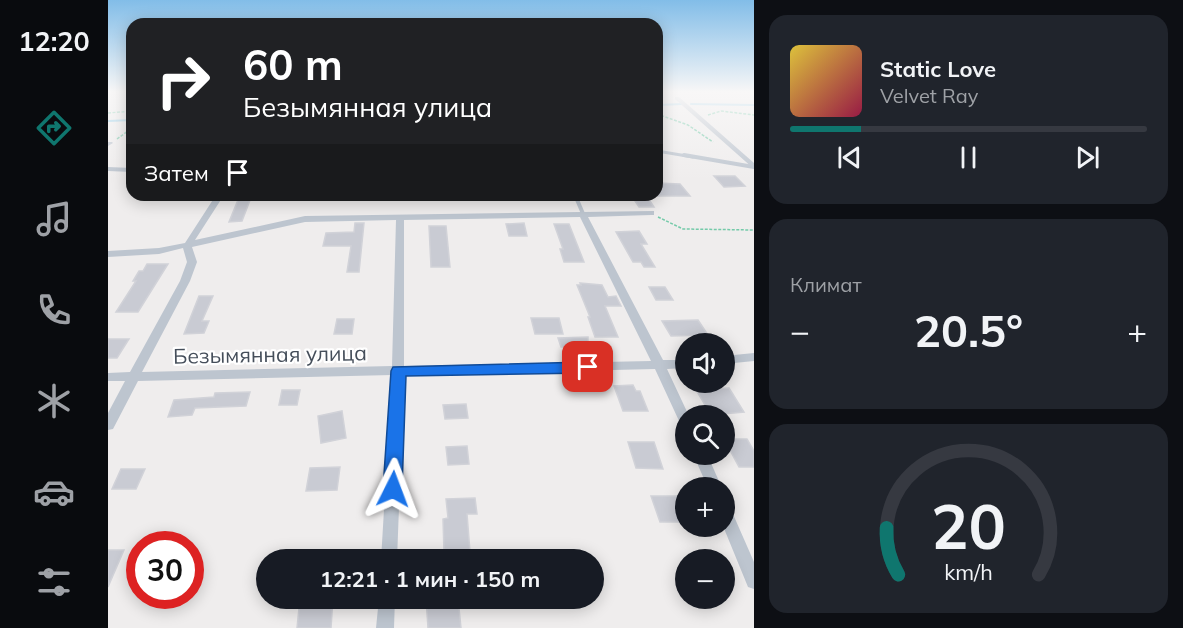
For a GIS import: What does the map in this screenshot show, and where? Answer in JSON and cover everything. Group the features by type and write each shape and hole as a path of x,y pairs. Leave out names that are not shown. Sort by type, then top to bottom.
{"street":[{"path":"705,123 754,167"},
{"path":"745,159 754,159"},
{"path":"108,169 126,170"},
{"path":"187,246 216,201"},
{"path":"108,254 159,251 306,219 584,216 651,213"},
{"path":"584,216 678,405"},
{"path":"390,549 399,371 400,218"},
{"path":"108,425 132,376 185,281 192,261 187,246"},
{"path":"735,359 754,357"},
{"name":"Безымянная улица","path":"108,377 675,365"},
{"path":"735,536 754,581"},
{"path":"385,628 386,609"}],"lane":[{"path":"663,152 754,167"},
{"path":"578,201 584,216"}],"path":[{"path":"678,121 688,125 713,142"},
{"path":"109,144 126,132"},
{"path":"651,213 683,229 754,230"}],"building":[{"path":"714,176 735,176 745,186 724,187"},
{"path":"663,183 680,184 690,196 663,196"},
{"path":"238,201 250,201 242,221 229,222"},
{"path":"635,201 650,201 654,207 639,207"},
{"path":"355,223 364,223 359,272 347,272 351,246 323,246 326,233 354,232"},
{"path":"524,223 527,236 509,236 506,224"},
{"path":"554,224 569,224 584,262 564,262 560,249 563,249"},
{"path":"429,226 446,226 450,267 431,267"},
{"path":"639,231 647,244 641,244 655,267 644,267 641,262 633,262 616,232"},
{"path":"147,264 168,264 138,312 116,312 136,281 133,281 139,271 143,271"},
{"path":"580,283 602,285 608,297 616,296 621,306 605,306 618,337 595,337 588,317 590,317 577,285 581,285"},
{"path":"649,287 665,287 673,300 656,300"},
{"path":"199,296 213,296 202,321 209,321 204,333 184,334"},
{"path":"531,318 559,318 563,334 535,334"},
{"path":"337,319 354,319 352,334 334,334"},
{"path":"698,320 707,333 675,333 675,336 671,336 662,321"},
{"path":"588,337 588,347 561,347 558,338"},
{"path":"108,339 129,339 117,358 108,358"},
{"path":"633,385 636,391 640,391 648,411 623,411 614,386"},
{"path":"282,390 300,390 297,405 279,405"},
{"path":"250,392 246,406 195,408 192,415 168,417 174,400 214,397 215,393"},
{"path":"698,393 732,393 744,412 735,413 735,405 705,405"},
{"path":"466,404 468,418 445,419 443,405"},
{"path":"342,411 346,438 321,443 318,416"},
{"path":"735,439 747,439 754,451 754,467 739,467 735,460"},
{"path":"628,442 654,442 663,469 636,468"},
{"path":"467,446 469,464 448,465 446,447"},
{"path":"340,467 337,490 306,491 310,468"},
{"path":"121,469 145,469 136,489 112,489"},
{"path":"651,496 675,496 675,522 660,522"},
{"path":"475,498 477,514 467,514 470,549 444,549 443,519 448,518 446,499"},
{"path":"108,550 124,550 108,587"},
{"path":"299,609 332,609 331,628 297,628"},
{"path":"427,609 459,609 461,628 428,628"}],"route":[{"path":"393,489 399,371 588,367"}]}
